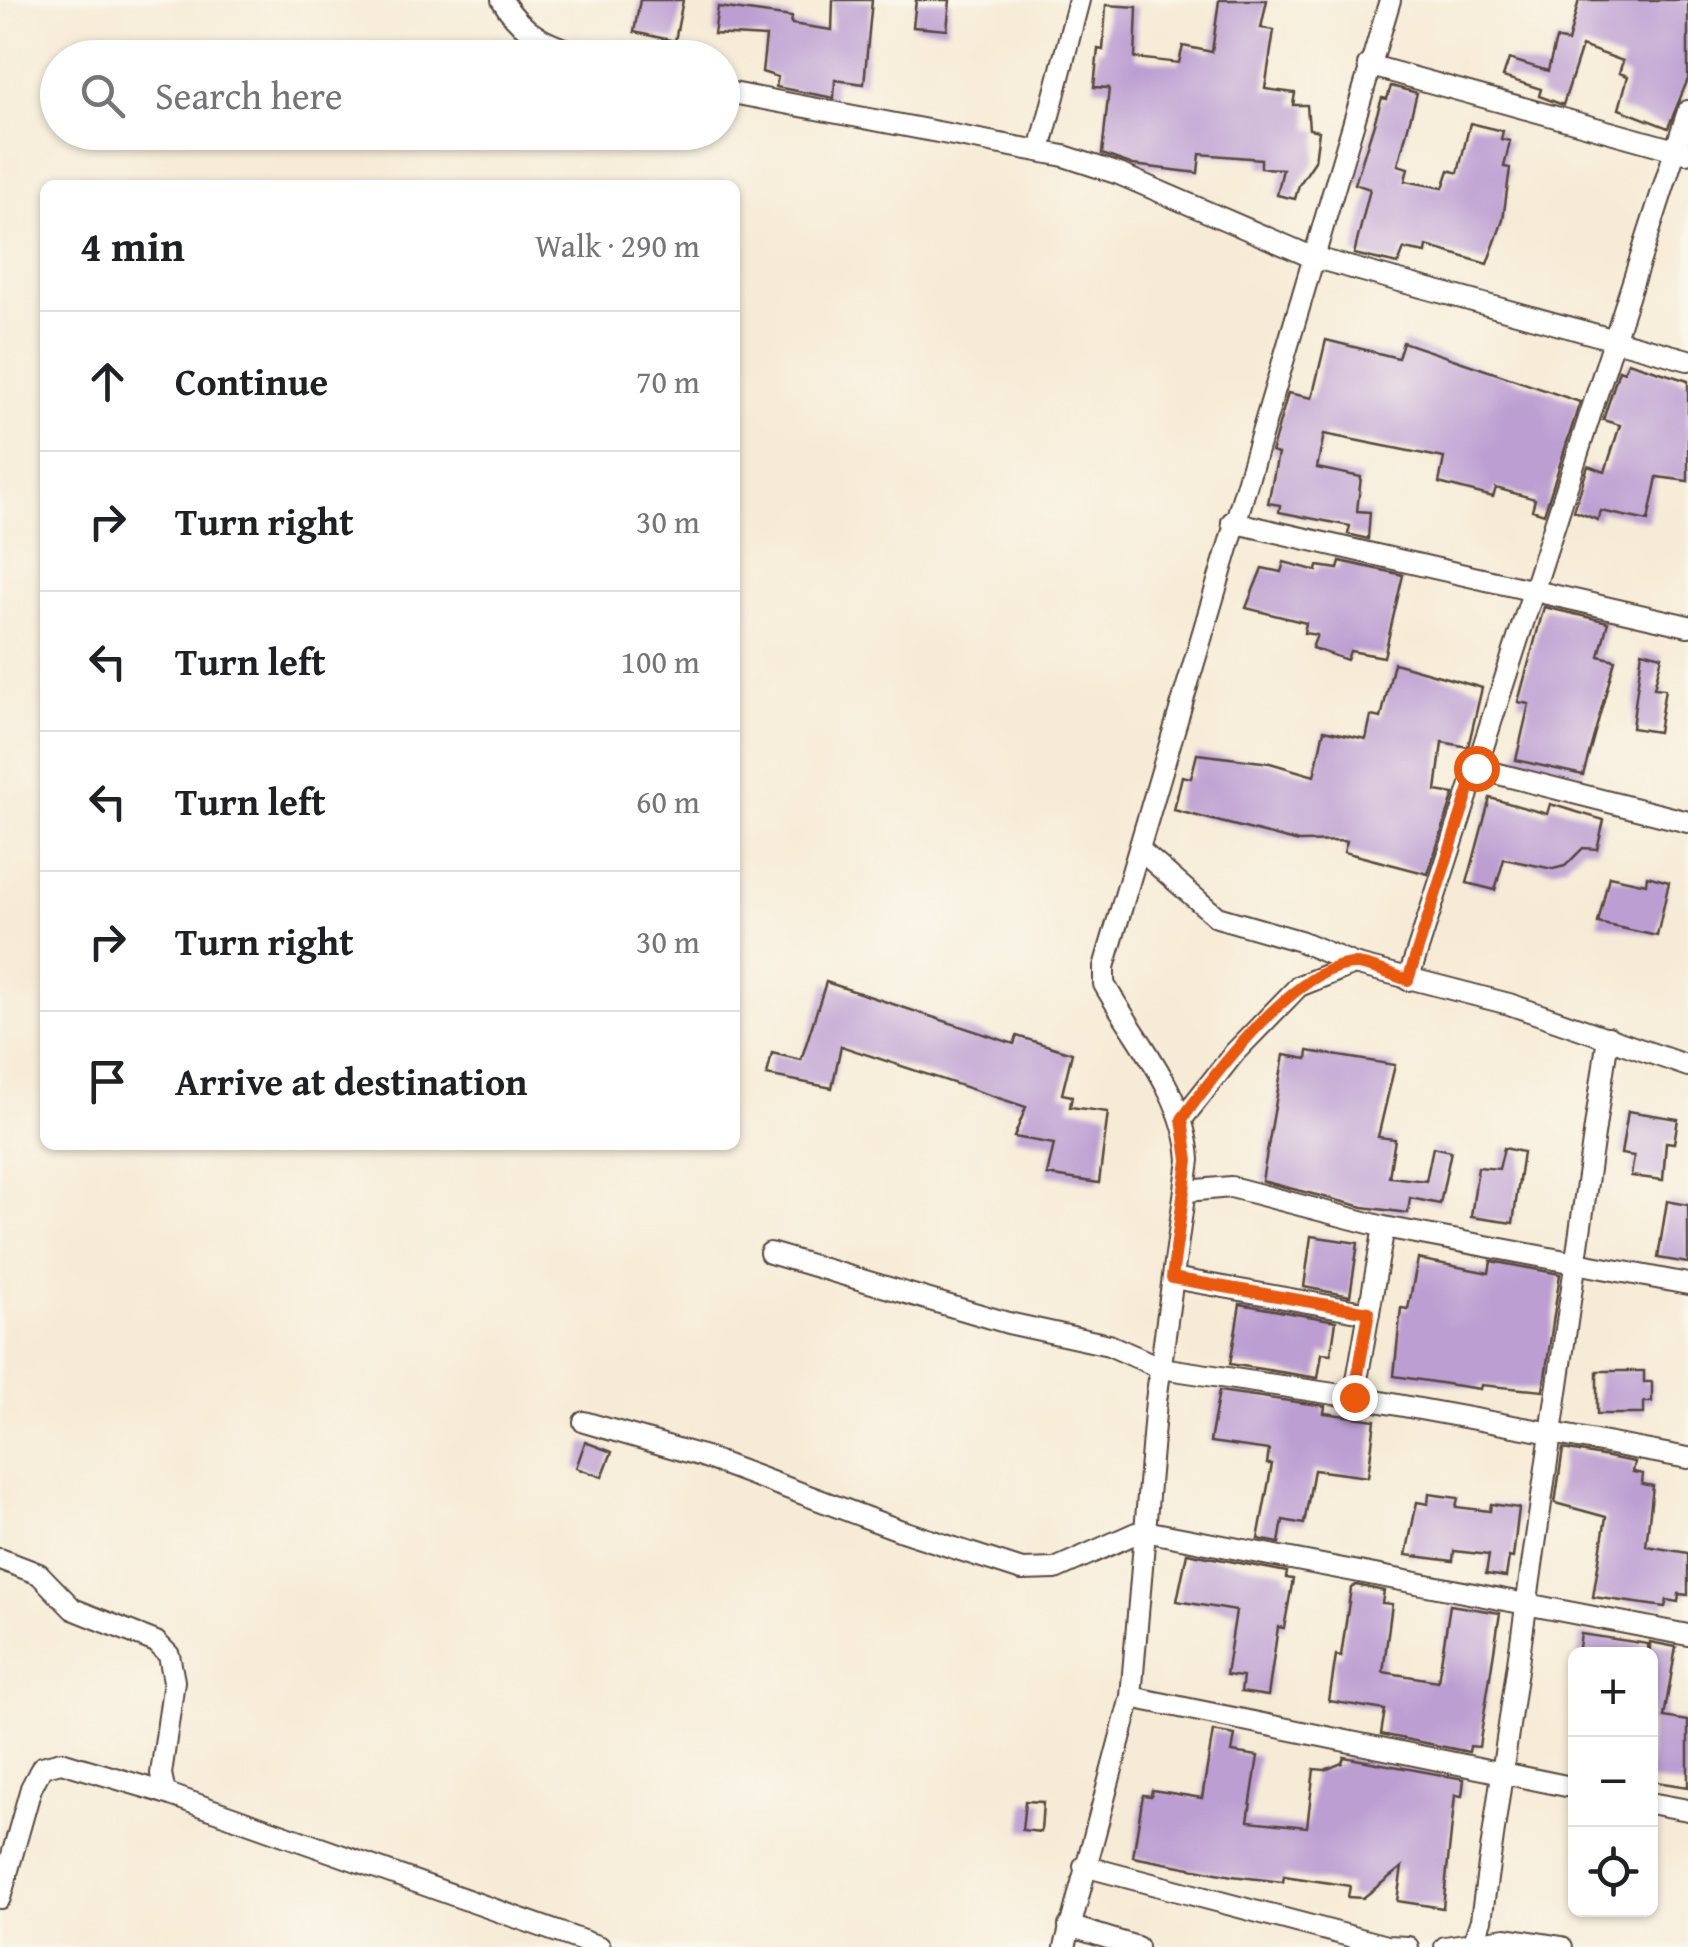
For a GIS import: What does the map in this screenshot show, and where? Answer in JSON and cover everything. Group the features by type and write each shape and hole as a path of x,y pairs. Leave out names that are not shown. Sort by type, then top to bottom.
{"street":[{"path":"502,0 524,31 540,40"},
{"path":"1040,150 1079,0"},
{"path":"1137,1947 1067,1937 1131,1697 1142,1532 1186,1191 1188,1147 1182,1119 1104,984 1110,945 1141,851 1232,522 1390,0"},
{"path":"1368,65 1682,152"},
{"path":"740,94 1040,150 1119,174 1312,257 1688,360"},
{"path":"1408,980 1616,340 1682,152 1688,111"},
{"path":"1232,522 1688,626"},
{"path":"1476,768 1688,822"},
{"path":"1141,851 1217,917 1300,941 1354,964 1509,1004 1688,1066"},
{"path":"1182,1119 1235,1052 1299,986 1354,964"},
{"path":"1473,1945 1608,1037"},
{"path":"1186,1191 1230,1186 1384,1227 1688,1284"},
{"path":"1354,1397 1384,1227"},
{"path":"770,1253 1008,1323 1109,1344 1161,1368 1549,1430 1688,1458"},
{"path":"1172,1278 1369,1312"},
{"path":"584,1422 702,1456 902,1531 1032,1572 1067,1565 1142,1532 1688,1635"},
{"path":"0,1558 39,1574 77,1612 156,1642 168,1655 174,1681 160,1774 164,1794"},
{"path":"1131,1697 1568,1786"},
{"path":"0,1898 30,1788 42,1767 61,1762 164,1794 600,1947"},
{"path":"1658,1804 1688,1810"},
{"path":"1084,1866 1387,1946 1408,1947"},
{"path":"1445,1947 1506,1938 1562,1947"}],"building":[{"path":"640,0 683,0 675,40 634,32"},
{"path":"833,0 872,0 864,84 835,80 834,98 776,87 778,77 762,72 766,37 714,34 718,7 792,17 791,24 832,30"},
{"path":"916,0 950,0 947,30 913,27"},
{"path":"1219,0 1267,0 1261,28 1274,30 1265,89 1295,93 1293,105 1307,105 1309,129 1319,131 1315,161 1295,199 1277,195 1283,169 1261,168 1261,159 1200,154 1198,173 1133,165 1102,154 1109,88 1094,87 1098,49 1103,50 1106,5 1137,7 1135,58 1179,63 1183,46 1212,52"},
{"path":"1579,0 1688,0 1688,79 1668,128 1619,109 1628,76 1619,73 1623,61 1582,46 1563,105 1539,96 1541,89 1503,77 1509,59 1548,71 1556,39 1568,42"},
{"path":"1391,86 1417,93 1398,165 1408,168 1405,181 1443,188 1449,170 1458,173 1470,123 1503,131 1501,139 1510,141 1504,167 1510,168 1503,220 1487,264 1427,246 1426,253 1404,249 1398,264 1354,254 1370,189 1355,184 1382,98 1387,99"},
{"path":"1326,340 1398,358 1403,342 1580,402 1544,514 1532,510 1535,499 1496,488 1493,497 1439,483 1444,458 1324,434 1317,468 1361,477 1357,511 1370,512 1368,539 1348,534 1350,526 1279,512 1280,505 1268,503 1278,454 1271,452 1288,393 1312,398"},
{"path":"1628,362 1688,381 1688,481 1657,477 1648,521 1601,511 1598,520 1574,511 1588,466 1605,472 1620,425 1603,420 1619,370 1624,372"},
{"path":"1340,561 1403,575 1384,657 1350,651 1347,660 1312,648 1317,635 1304,633 1306,623 1246,608 1262,568 1281,572 1284,562 1317,571 1318,566 1338,569"},
{"path":"1544,607 1608,622 1599,656 1615,660 1583,775 1516,760 1529,704 1518,702"},
{"path":"1642,651 1662,656 1654,688 1665,689 1658,732 1632,728"},
{"path":"1394,663 1482,688 1468,747 1442,742 1436,791 1454,794 1428,874 1344,852 1347,841 1299,842 1174,810 1182,776 1191,778 1197,754 1270,763 1314,776 1324,730 1366,739 1371,716 1381,718"},
{"path":"1490,798 1547,814 1550,804 1604,820 1597,849 1583,848 1565,866 1553,869 1504,859 1495,890 1467,883"},
{"path":"1609,876 1646,884 1647,876 1669,882 1657,936 1598,923"},
{"path":"826,982 1014,1044 1017,1036 1072,1053 1062,1094 1072,1096 1070,1107 1108,1112 1099,1183 1047,1175 1054,1144 1014,1137 1026,1107 841,1046 832,1088 767,1075 772,1053 801,1060"},
{"path":"1308,1051 1395,1065 1378,1137 1395,1139 1389,1177 1426,1181 1433,1147 1451,1151 1440,1204 1410,1198 1408,1213 1363,1207 1262,1181 1284,1055 1307,1059"},
{"path":"1628,1111 1678,1119 1674,1143 1666,1142 1663,1180 1631,1176 1634,1156 1621,1154"},
{"path":"1504,1148 1523,1152 1513,1223 1471,1217 1478,1167 1499,1169"},
{"path":"1667,1201 1688,1205 1688,1263 1658,1258"},
{"path":"1311,1236 1358,1243 1350,1296 1304,1287"},
{"path":"1418,1259 1489,1273 1491,1261 1560,1274 1543,1391 1481,1385 1480,1389 1394,1376 1401,1308 1408,1309"},
{"path":"1240,1304 1336,1321 1331,1354 1322,1353 1318,1378 1230,1364"},
{"path":"1597,1371 1644,1371 1644,1382 1652,1382 1652,1402 1644,1402 1644,1414 1597,1414"},
{"path":"1219,1391 1325,1406 1324,1413 1375,1420 1368,1477 1314,1470 1304,1524 1283,1520 1279,1543 1258,1539 1272,1464 1267,1464 1269,1450 1210,1442"},
{"path":"585,1442 612,1452 602,1477 576,1468"},
{"path":"1563,1449 1635,1462 1633,1472 1643,1474 1642,1484 1653,1486 1646,1546 1688,1553 1688,1595 1679,1594 1678,1602 1667,1600 1665,1607 1593,1597 1606,1517 1555,1503"},
{"path":"1429,1494 1458,1498 1456,1507 1490,1511 1491,1504 1519,1508 1513,1558 1509,1557 1506,1577 1486,1574 1489,1555 1454,1551 1453,1561 1406,1555 1417,1502 1428,1504"},
{"path":"1187,1553 1287,1572 1286,1578 1293,1579 1284,1628 1278,1627 1268,1696 1241,1692 1243,1677 1226,1675 1236,1611 1177,1601"},
{"path":"1356,1585 1384,1591 1382,1603 1392,1604 1383,1672 1438,1681 1450,1605 1500,1613 1479,1747 1470,1746 1469,1752 1381,1734 1385,1710 1329,1701 1336,1655 1341,1656 1351,1588"},
{"path":"1581,1634 1648,1644 1648,1647 1579,1647"},
{"path":"1650,1642 1676,1647 1664,1717 1688,1721 1688,1787 1658,1782 1658,1647 1650,1647"},
{"path":"1213,1731 1235,1735 1232,1752 1258,1756 1248,1821 1307,1827 1314,1769 1325,1770 1342,1763 1344,1757 1464,1779 1462,1796 1455,1795 1443,1908 1397,1901 1402,1867 1363,1898 1348,1897 1350,1886 1284,1876 1283,1882 1232,1876 1133,1857 1143,1795 1151,1796 1152,1790 1202,1798"},
{"path":"1025,1801 1043,1802 1041,1832 1022,1830"}],"route":[{"path":"1354,1397 1369,1312 1172,1278 1188,1160 1182,1119 1235,1052 1299,986 1354,964 1408,980 1476,768"}]}
